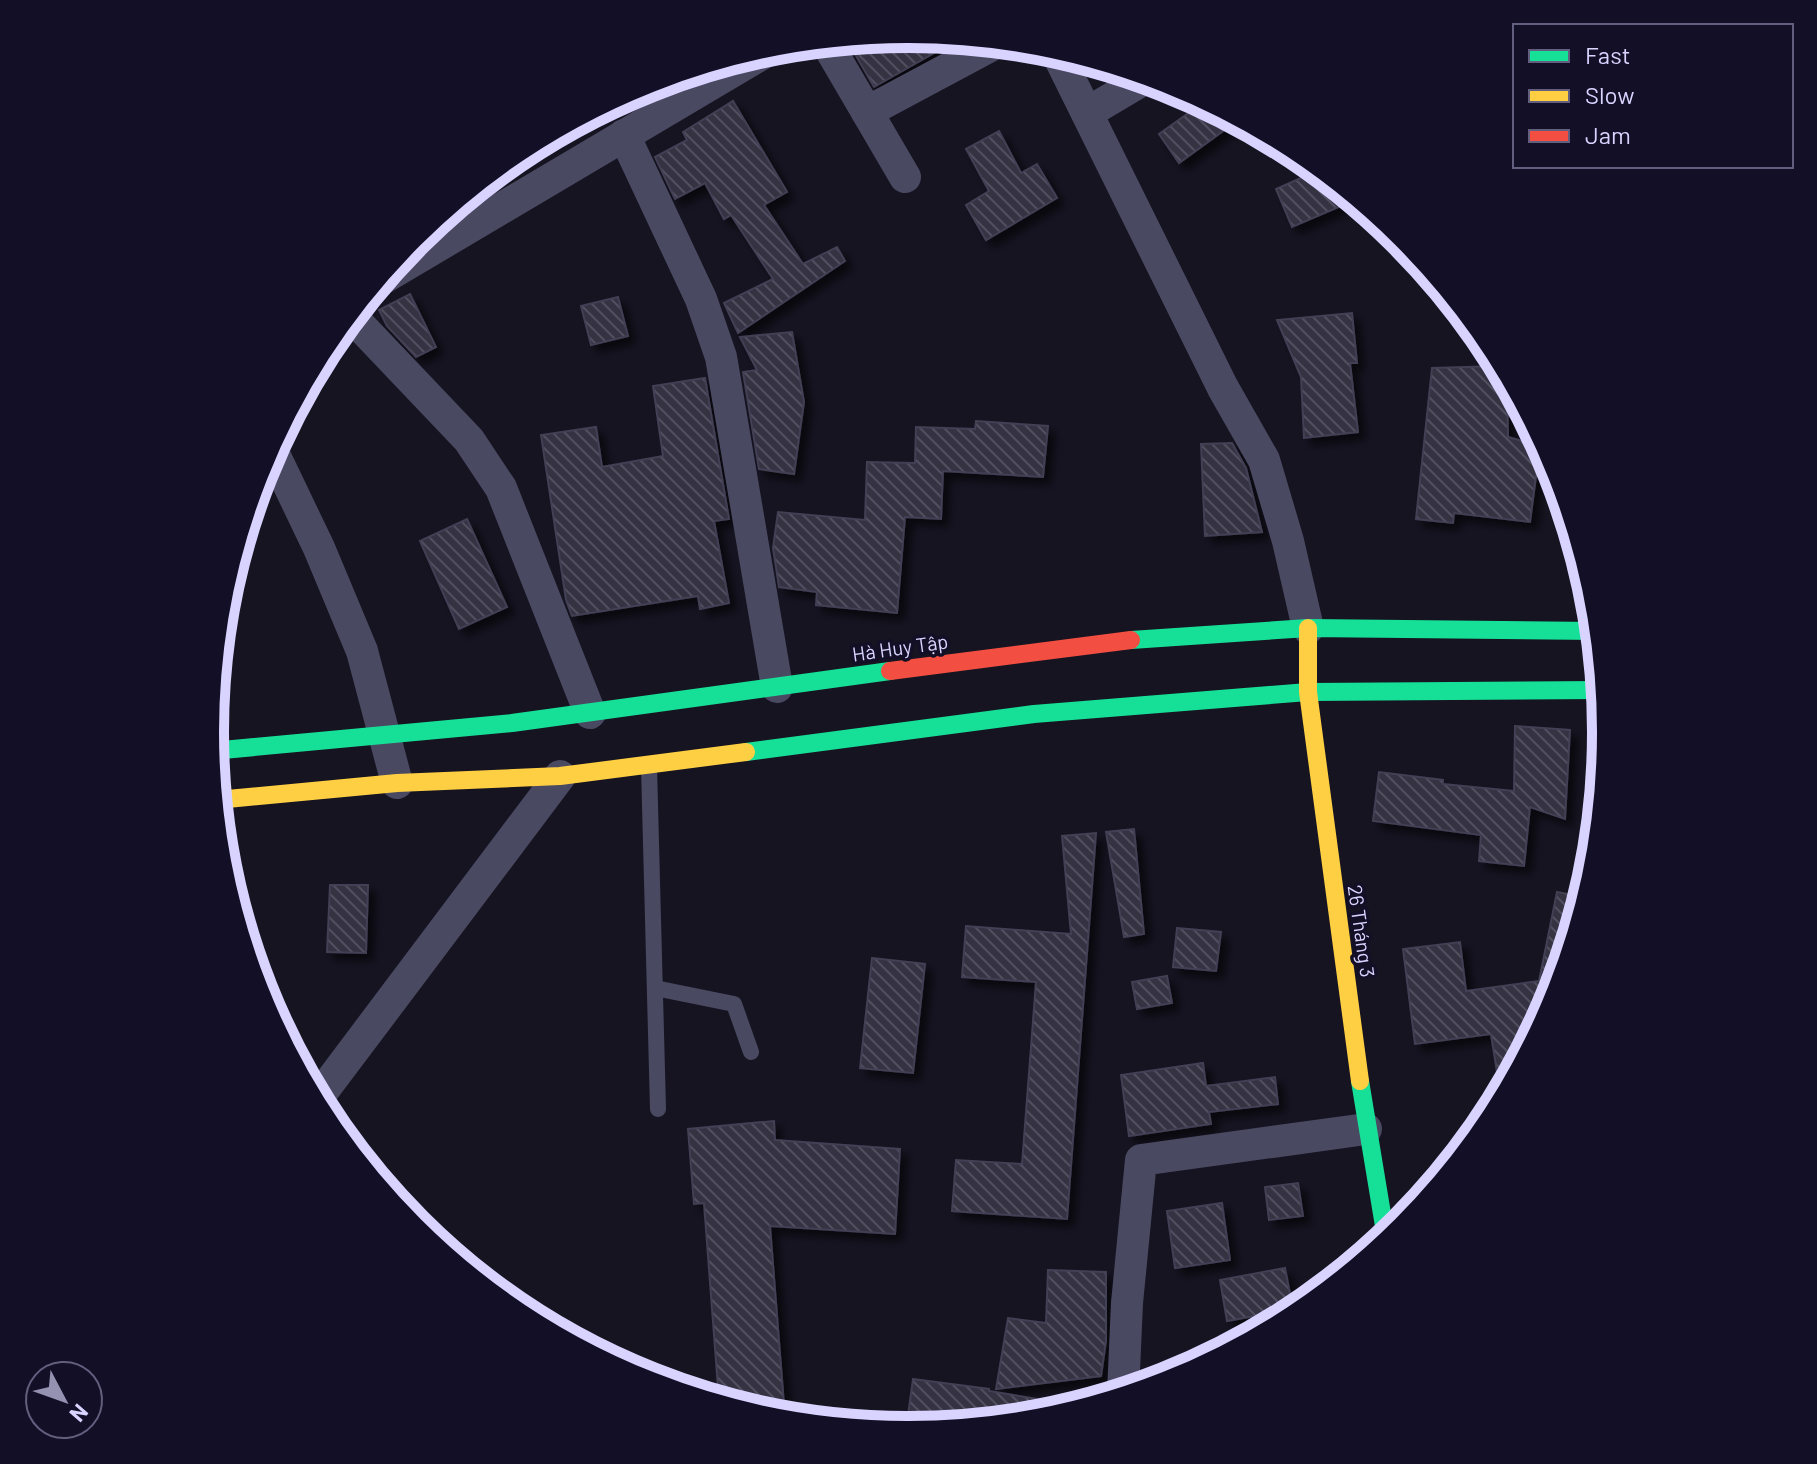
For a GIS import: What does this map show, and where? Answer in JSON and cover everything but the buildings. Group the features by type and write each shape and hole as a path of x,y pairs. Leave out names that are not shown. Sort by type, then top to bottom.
{"main road":[{"name":"Hà Huy Tập","path":"225,750 512,723 1155,637 1308,628 1585,631"},
{"name":"26 Tháng 3","path":"1308,628 1308,692 1366,1129 1383,1224"},
{"path":"228,799 397,783 560,776 1034,714 1308,692 1591,690"}],"street":[{"path":"867,112 979,52"},
{"path":"832,53 905,177"},
{"path":"1063,66 1223,388 1264,460 1288,541 1308,628"},
{"path":"413,260 734,70"},
{"path":"1087,113 1133,86"},
{"path":"624,135 701,299 721,357 777,687"},
{"path":"360,325 469,440 501,488 590,713"},
{"path":"279,465 319,548 362,651 397,783"},
{"path":"325,1088 560,776"},
{"path":"1124,1381 1127,1303 1141,1160 1366,1129"}],"lane":[{"path":"649,766 658,1109"},
{"path":"655,988 734,1004 751,1052"}],"water":[{"path":"228,670 226,779 224,732"}],"traffic: fast":[{"path":"1131,640 1308,628 1585,631"},
{"path":"225,750 512,723 890,671"},
{"path":"746,752 1034,714 1308,692 1591,690"},
{"path":"1360,1081 1384,1224"}],"traffic: slow":[{"path":"1308,628 1308,692 1360,1081"},
{"path":"228,799 397,783 560,776 746,752"}],"traffic: jam":[{"path":"890,671 1131,640"}]}
